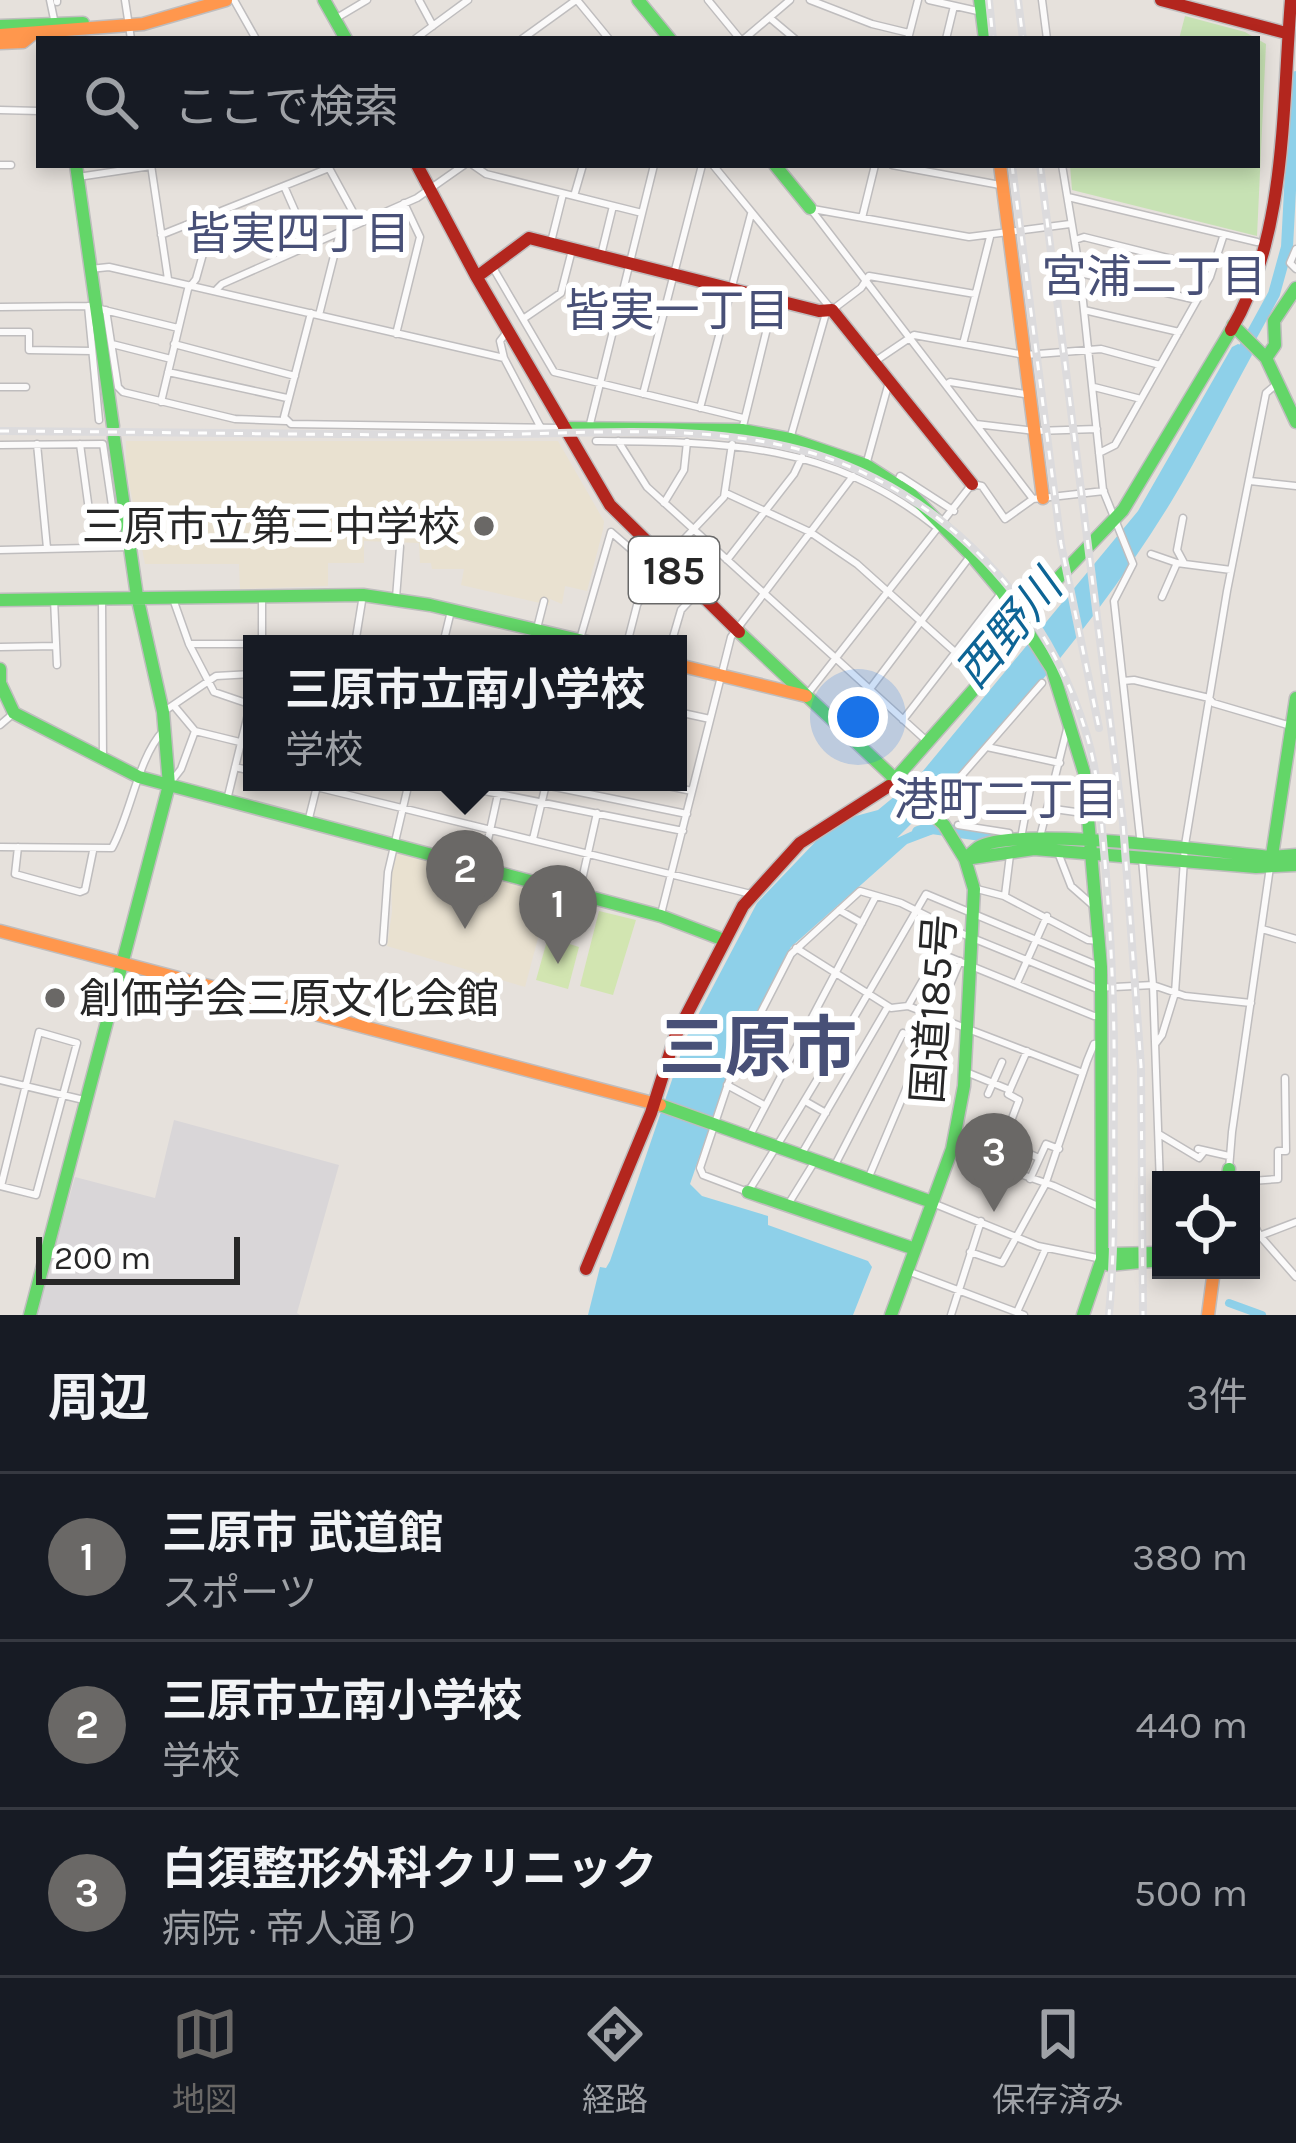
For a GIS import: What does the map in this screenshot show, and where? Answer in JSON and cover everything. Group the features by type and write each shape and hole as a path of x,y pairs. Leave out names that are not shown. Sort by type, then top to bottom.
{"main road":[{"path":"130,29 206,0"},
{"path":"0,30 130,29 230,0"},
{"path":"324,0 344,36"},
{"path":"638,0 668,36"},
{"path":"1161,0 1286,33"},
{"path":"586,1268 657,1104 675,1037 751,894 800,843 900,784 1027,629 1045,592 1117,524 1238,328 1261,268 1272,218 1291,0"},
{"path":"981,6 985,36"},
{"name":"国道185号","path":"419,168 610,505 660,566 698,592 951,828 965,859 975,915 966,963 966,1072 952,1150 891,1315"},
{"path":"777,168 810,208"},
{"path":"1000,168 1031,395 1038,499"},
{"path":"30,1315 169,785 169,709 124,547 77,171"},
{"name":"国道185号","path":"430,189 487,269 563,428"},
{"path":"487,269 529,238 829,311 972,484"},
{"path":"1262,353 1275,345 1274,321 1296,288"},
{"path":"1238,328 1262,353 1296,422"},
{"path":"563,428 743,424 866,465 897,484 971,555 1002,592 1052,669 1072,723 1090,814 1101,967 1102,1259 1083,1315"},
{"path":"0,600 362,595 451,610 526,635"},
{"path":"687,667 806,696"},
{"path":"0,669 0,683 14,713 139,777 579,893 724,940"},
{"path":"1270,862 1292,757 1296,698"},
{"path":"965,859 978,847 1040,837 1090,848"},
{"path":"1013,843 1296,865"},
{"path":"1270,862 1296,855"},
{"path":"0,931 657,1104 932,1202"},
{"path":"748,1192 915,1249"},
{"path":"1102,1259 1109,1265 1152,1263"},
{"path":"1208,1315 1213,1279"}],"street":[{"path":"125,0 130,29"},
{"path":"230,0 254,36"},
{"path":"335,20 367,0"},
{"path":"418,0 433,26"},
{"path":"419,36 468,0"},
{"path":"528,36 577,0 607,36"},
{"path":"708,0 739,36"},
{"path":"746,36 790,0"},
{"path":"811,0 908,36 918,0"},
{"path":"929,0 981,6"},
{"path":"1042,0 1047,36"},
{"path":"55,1 57,32"},
{"path":"947,36 954,6"},
{"path":"770,18 791,36"},
{"path":"0,110 36,111"},
{"path":"0,165 10,165"},
{"path":"77,171 114,168"},
{"path":"152,168 168,279"},
{"path":"161,235 324,168"},
{"path":"329,168 359,223"},
{"path":"218,289 404,203 460,168"},
{"path":"477,168 642,213"},
{"path":"574,196 582,168"},
{"path":"589,428 653,168"},
{"path":"643,394 701,168"},
{"path":"715,168 829,311"},
{"path":"862,218 874,168"},
{"path":"909,168 1003,185"},
{"path":"1062,168 1090,349 1104,491 1133,564 1114,597 1153,985 1160,1171"},
{"path":"284,186 309,245"},
{"path":"550,244 563,194"},
{"path":"1066,197 1257,242"},
{"path":"396,334 420,237 404,203"},
{"path":"600,257 614,206"},
{"path":"810,208 959,237 1070,224"},
{"path":"810,208 1038,499"},
{"path":"700,408 752,212"},
{"path":"286,421 295,376 340,231"},
{"path":"1099,453 1115,445 1197,300 1224,234"},
{"path":"963,344 990,235"},
{"path":"1075,240 1084,237 1212,269"},
{"path":"1296,249 1290,263 1296,269"},
{"path":"523,319 561,293 572,250"},
{"path":"161,402 202,254"},
{"path":"90,269 109,267 218,289 504,358"},
{"path":"487,269 554,372 700,408 743,424 773,300"},
{"path":"1080,273 1197,300"},
{"path":"790,439 829,311 869,276 975,294"},
{"path":"0,307 96,308 178,328"},
{"path":"96,308 112,344 118,387 161,402 235,419 563,428"},
{"path":"96,308 92,351 109,428"},
{"path":"1084,310 1179,332"},
{"path":"0,332 28,332 29,350 92,351"},
{"path":"508,332 500,341 504,358 541,428"},
{"path":"874,362 909,337 1025,355 1090,349 1160,365"},
{"path":"112,344 171,358"},
{"path":"174,344 295,376"},
{"path":"168,372 289,398"},
{"path":"866,465 890,382"},
{"path":"1156,1043 1175,993 1185,855 1231,570 1266,394 1279,382"},
{"path":"946,385 1031,395"},
{"path":"0,387 26,387"},
{"path":"1094,387 1141,399"},
{"path":"975,424 1035,431 1097,428"},
{"path":"596,441 732,444 802,457 853,476 939,525"},
{"path":"618,441 647,487 929,743"},
{"path":"664,503 684,470 688,442"},
{"path":"37,444 46,549"},
{"path":"80,444 94,548"},
{"path":"0,445 103,444 124,547 0,550"},
{"path":"629,635 637,604 660,566 726,494 732,444"},
{"path":"728,560 802,457"},
{"path":"661,916 736,628 853,476"},
{"path":"897,484 900,476 954,511"},
{"path":"1250,481 1296,485"},
{"path":"806,696 972,484 982,486 1005,519 1038,499 1104,491"},
{"path":"726,494 810,532 889,590 984,678"},
{"path":"1162,597 1180,563 1177,550 1183,518"},
{"path":"581,635 611,532 660,566"},
{"path":"396,598 400,548"},
{"path":"1151,554 1231,570"},
{"path":"870,689 971,555"},
{"path":"673,635 681,610 698,592"},
{"path":"904,720 1002,592"},
{"path":"262,594 262,635"},
{"path":"356,635 362,595"},
{"path":"172,596 207,681 221,697 243,701"},
{"path":"102,597 104,760"},
{"path":"55,598 57,665"},
{"path":"536,635 544,601"},
{"path":"444,635 451,610"},
{"path":"189,644 243,643"},
{"path":"0,647 56,646"},
{"path":"241,742 195,731 169,709 207,681 229,672 243,673"},
{"path":"1123,681 1209,698 1291,725"},
{"path":"955,783 1042,683"},
{"path":"0,725 14,713"},
{"path":"687,714 710,719"},
{"path":"1040,837 1066,728 1072,723"},
{"path":"0,847 107,850 114,845 153,742 166,729"},
{"path":"169,785 181,770 195,731"},
{"path":"227,800 243,735"},
{"path":"986,747 1060,763"},
{"path":"236,767 243,769"},
{"path":"1004,896 1013,843 1031,784"},
{"path":"687,789 692,790"},
{"path":"308,822 316,791"},
{"path":"340,791 751,894"},
{"path":"383,943 388,872 408,791"},
{"path":"484,791 682,831"},
{"path":"533,839 544,791"},
{"path":"579,791 687,814"},
{"path":"481,868 498,794"},
{"path":"1047,808 1090,814"},
{"path":"579,893 597,813"},
{"path":"951,828 1009,833 1013,843"},
{"path":"18,847 15,874 80,892 85,890 93,850"},
{"path":"1057,850 1071,886 1096,908"},
{"path":"1159,1134 1198,1158 1201,1151 1230,1171 1270,862"},
{"path":"974,889 1004,896 1088,940 1099,941"},
{"path":"1101,967 926,894 915,913 866,994 805,1101 748,1192 703,1175 700,1168 712,1125 735,1063 796,948 860,892 876,896 915,913 974,938 1101,988 1153,985 1175,993 1251,1003"},
{"path":"749,1138 876,896"},
{"path":"839,910 862,923"},
{"path":"1017,983 1047,916"},
{"path":"1262,929 1296,939"},
{"path":"796,948 887,1006 908,1006 1083,1073"},
{"path":"908,1006 936,957 966,963 1102,1016"},
{"path":"868,1179 936,1018 966,963"},
{"path":"801,1155 887,1006"},
{"path":"39,1032 77,1043 64,1095 35,1195 1,1186 39,1032"},
{"path":"833,1167 903,1033 928,1043"},
{"path":"970,1252 1002,1263 1045,1185 1094,1044 1103,1042"},
{"path":"1027,1051 1008,1094 1019,1100 1003,1142 1039,1158"},
{"path":"988,1094 1002,1062"},
{"path":"966,1072 1010,1090"},
{"path":"1260,1180 1278,1179 1279,1151 1286,1151 1292,1123 1285,1078"},
{"path":"0,1080 88,1101"},
{"path":"727,1085 764,1105"},
{"path":"805,1101 826,1113"},
{"path":"1030,1179 1046,1144 1059,1149"},
{"path":"952,1150 1102,1208"},
{"path":"789,1203 815,1161"},
{"path":"932,1202 1046,1248 1102,1259"},
{"path":"951,1315 981,1220"},
{"path":"1262,1234 1296,1222"},
{"path":"1260,1231 1296,1277"},
{"path":"907,1271 1021,1314 1046,1248"}],"shaded area":[{"path":"126,441 558,441 604,521 603,530 587,591 565,586 562,604 461,585 464,569 432,569 431,563 420,563 419,543 364,541 364,563 328,563 328,586 240,589 239,564 145,564 126,468"},
{"path":"398,849 550,893 525,987 387,946 391,873"},
{"path":"174,1120 339,1165 300,1315 36,1315 75,1177 155,1198"}],"green space":[{"path":"1185,16 1252,36 1180,36"},
{"path":"1260,41 1266,44 1257,236 1072,190 1070,168 1260,168"},
{"path":"599,911 636,920 613,995 580,986"},
{"path":"550,930 565,934 563,942 579,947 568,989 536,980"}],"water":[{"path":"1238,344 1252,355 1171,502 1111,591 1009,720 897,838 930,823 936,833 907,844 791,947 732,1062 690,1184 702,1196 768,1216 768,1225 868,1261 872,1267 853,1315 588,1315 600,1267 606,1268 610,1261 687,1036 757,903 819,838 852,817 878,810 918,777 1138,511 1232,347"}],"waterway":[{"name":"西野川","path":"1244,349 1274,294 1287,247 1296,77"},
{"path":"918,832 932,828 988,836"},
{"path":"1152,852 1173,854"},
{"path":"1190,856 1232,859"},
{"path":"1229,1303 1262,1315"}],"railway":[{"path":"989,0 993,36"},
{"path":"1018,0 1023,36"},
{"path":"1012,168 1061,544 1099,728"},
{"path":"1040,168 1123,823 1141,1066 1143,1315"},
{"path":"0,431 640,432 729,437 815,454 863,473 949,527 986,561 1047,642 1070,688 1094,767 1113,1004 1109,1315"}],"traffic: fast":[{"path":"324,0 344,36"},
{"path":"638,0 668,36"},
{"path":"980,0 985,36"},
{"path":"0,26 83,23"},
{"path":"76,168 113,426"},
{"path":"777,168 810,208"},
{"path":"1266,358 1275,345 1274,321 1296,288"},
{"path":"1233,325 1266,358 1296,422"},
{"path":"889,786 984,678 1045,592 1123,510 1231,330"},
{"path":"564,428 742,430 790,439 866,465 911,494 971,555 1002,592 1052,669 1084,772 1101,967 1102,1259 1083,1315"},
{"path":"30,1315 169,785 163,712 137,596 114,438"},
{"path":"0,600 363,595 430,605 558,635"},
{"path":"739,632 944,825 965,859 974,889 964,1086 952,1149 891,1315"},
{"path":"0,669 0,683 14,713 139,777 661,916 724,940"},
{"path":"1271,862 1296,698"},
{"path":"965,859 979,847 1034,839 1296,855"},
{"path":"965,859 1034,849 1256,867 1296,865"},
{"path":"660,1105 932,1202"},
{"path":"748,1192 915,1249"},
{"path":"1102,1259 1109,1254 1152,1253"},
{"path":"1102,1259 1109,1265 1152,1261"}],"traffic: slow":[{"path":"0,35 143,24 226,0"},
{"path":"0,43 23,42 33,34"},
{"path":"1000,168 1043,498"},
{"path":"687,667 806,696"},
{"path":"0,931 660,1105"},
{"path":"1208,1315 1213,1279"}],"traffic: jam":[{"path":"1161,0 1286,33"},
{"path":"1231,330 1263,254 1272,212 1291,0"},
{"path":"419,168 610,505 739,632"},
{"path":"482,273 529,238 819,311 832,310 972,484"},
{"path":"586,1269 651,1113 675,1037 743,906 800,843 889,786"}],"place":[{"name":"三原市立第三中学校","path":"484,526"},
{"name":"三原市立南小学校","path":"465,929"},
{"name":"三原市 武道館","path":"558,964"},
{"name":"創価学会三原文化会館","path":"55,998"},
{"name":"白須整形外科クリニック","path":"994,1212"}],"district":[{"name":"皆実四丁目","path":"298,233"},
{"name":"宮浦二丁目","path":"1154,276"},
{"name":"皆実一丁目","path":"677,310"},
{"name":"港町二丁目","path":"1006,799"},
{"name":"三原市","path":"758,1047"}]}
